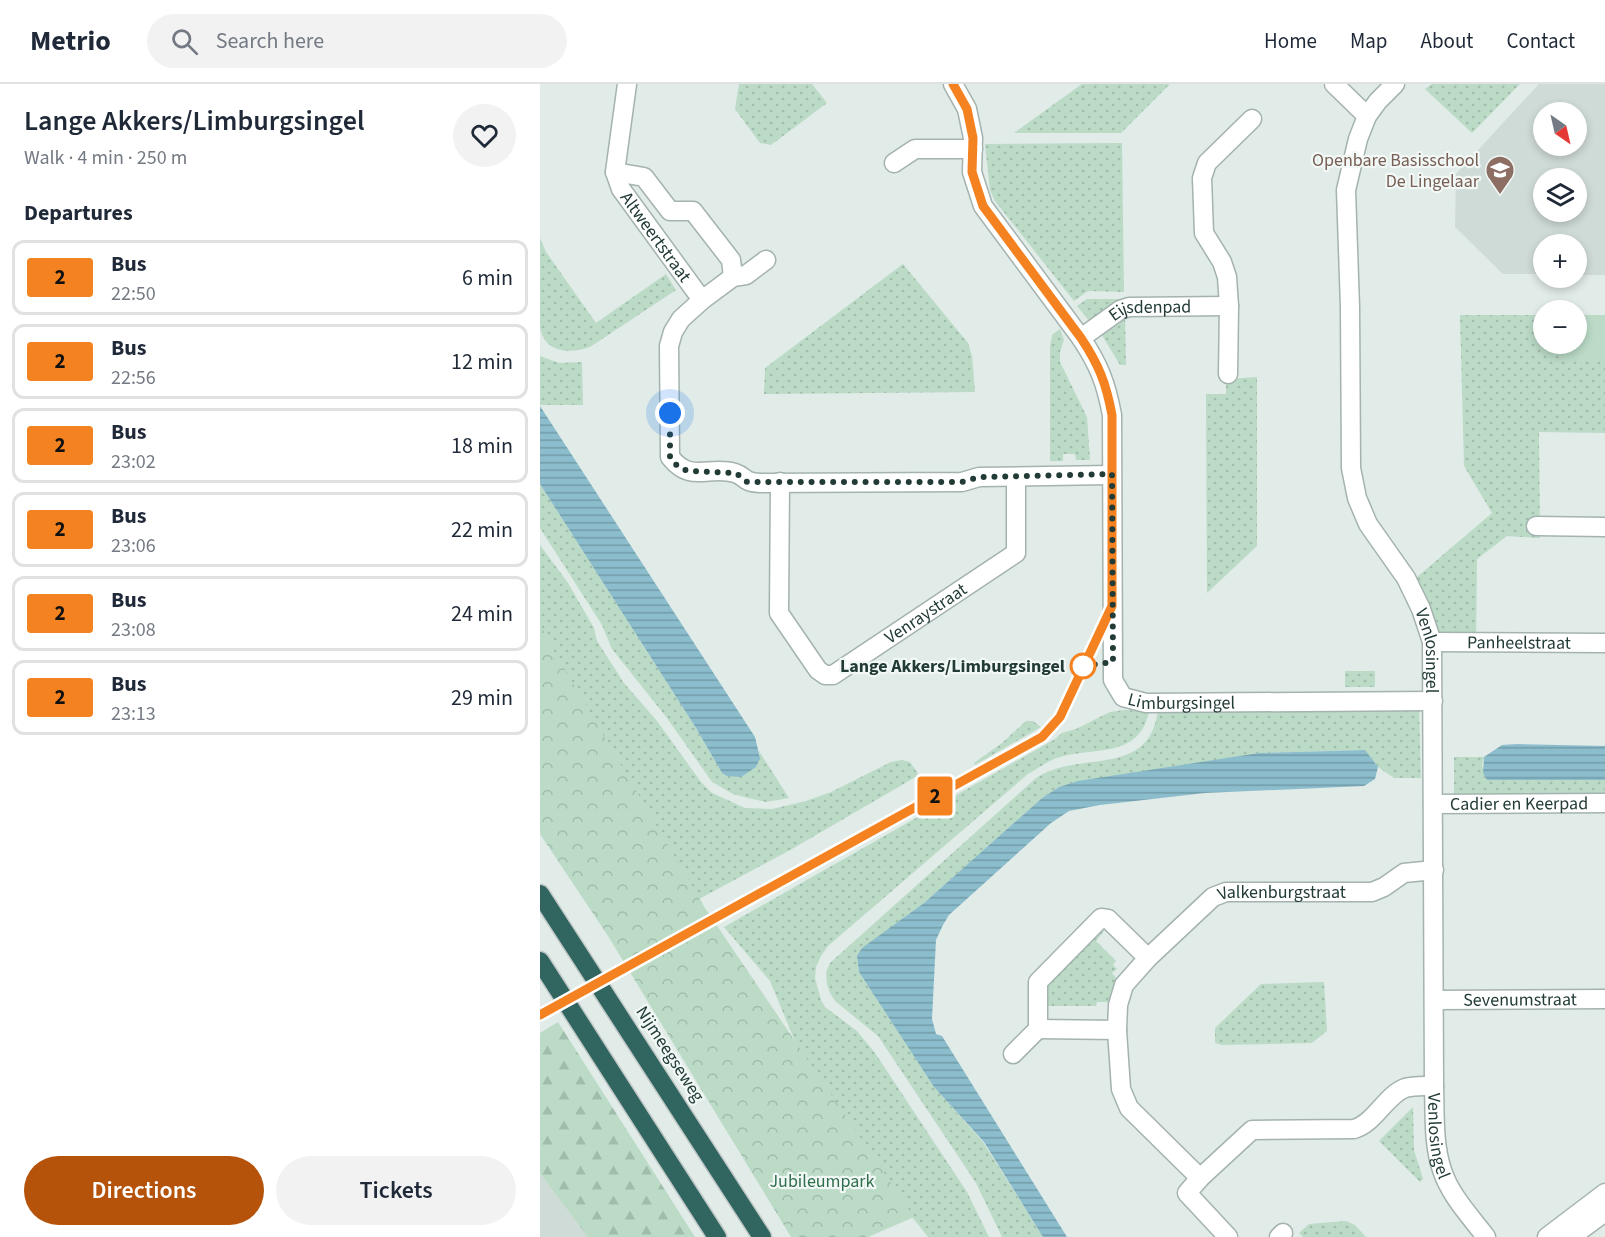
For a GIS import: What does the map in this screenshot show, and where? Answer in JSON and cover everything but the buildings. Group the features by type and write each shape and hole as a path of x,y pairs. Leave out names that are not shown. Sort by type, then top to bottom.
{"highway":[{"name":"Nijmeegseweg","path":"540,894 762,1237"},
{"path":"540,961 717,1237"}],"street":[{"name":"Altweertstraat","path":"627,84 615,172 621,189 702,300"},
{"name":"Limburgsingel","path":"953,84 967,109 973,138 972,172 983,206 1081,338 1094,358 1106,386 1112,415 1113,680 1124,697 1146,704 1433,701"},
{"path":"1334,84 1367,116"},
{"name":"Venlosingel","path":"1395,84 1367,116 1358,139 1346,190 1350,307 1351,468 1357,498 1368,524 1406,578 1421,609 1432,642 1436,1144 1442,1171 1454,1195 1486,1237"},
{"path":"1228,374 1227,278 1222,262 1204,233 1202,178 1207,163 1252,119"},
{"path":"894,163 915,149 972,149"},
{"name":"Altweertstraat","path":"615,172 644,177 670,211 693,211 731,260 733,277"},
{"path":"766,260 746,275 733,277 702,300 681,319 673,332 669,346 670,457 678,467 688,471 736,473 747,482 962,482 979,477 1112,474"},
{"name":"Eijsdenpad","path":"1081,338 1120,310 1129,307 1229,306"},
{"name":"Venraystraat","path":"780,482 779,613 818,670 825,675 833,675 1016,553 1016,477"},
{"path":"1536,526 1605,527"},
{"name":"Panheelstraat","path":"1432,642 1605,643"},
{"name":"Cadier en Keerpad","path":"1433,804 1605,803"},
{"name":"Valkenburgstraat","path":"1200,1178 1129,1108 1121,1089 1117,1030 1118,1005 1124,985 1203,904 1226,892 1371,892 1384,887 1404,873 1434,870"},
{"path":"1013,1054 1038,1029 1038,982 1101,918 1108,918 1148,958"},
{"name":"Sevenumstraat","path":"1434,1000 1605,999"},
{"path":"1038,1029 1117,1030"},
{"path":"1227,1237 1187,1193 1252,1130 1354,1129 1364,1124 1401,1089 1434,1086"},
{"path":"1547,1237 1605,1193"},
{"path":"1571,1237 1605,1212"}],"shaded area":[{"name":"Openbare Basisschool De Lingelaar","path":"1539,84 1605,84 1605,275 1587,275 1587,234 1533,234 1533,274 1503,274 1455,227 1456,174"},
{"path":"540,1123 619,1237 540,1237"}],"green space":[{"path":"739,84 812,84 827,103 771,145 760,143 735,109"},
{"path":"1082,84 1170,84 1121,133 1014,133"},
{"path":"1432,84 1520,84 1472,133 1425,89"},
{"path":"1122,143 1124,292 1088,291 1074,301 995,201 990,190 985,144"},
{"path":"540,238 546,252 596,323 666,274 676,290 590,347 566,351 552,347 542,336 540,327"},
{"path":"903,264 968,343 972,356 975,392 764,394 765,368"},
{"path":"1087,299 1120,299 1090,322 1077,306"},
{"path":"1125,313 1126,365 1120,365 1100,332"},
{"path":"1460,315 1533,315 1533,354 1587,354 1587,315 1605,315 1605,433 1539,432 1540,538 1507,536 1477,559 1476,640 1442,640 1427,598 1416,578 1492,513 1464,466"},
{"path":"1587,315 1605,315 1605,360 1563,360 1563,354 1587,354"},
{"path":"1060,329 1064,340 1060,362 1087,417 1090,460 1076,460 1075,454 1063,454 1063,461 1050,461 1050,347 1052,335"},
{"path":"540,356 559,363 582,362 583,405 540,405"},
{"path":"1257,377 1257,546 1207,593 1206,394 1226,394 1226,379"},
{"path":"540,484 696,728 722,773 760,758 759,751 789,798 766,802 733,794 712,782 667,718 612,649 602,625 540,528"},
{"path":"540,545 568,583 594,628 597,641 624,683 657,721 701,782 712,793 745,808 772,809 831,792 891,762 902,760 910,762 919,775 792,849 699,899 540,644"},
{"name":"Jubileumpark","path":"540,623 547,639 705,908 914,1217 868,1237 791,1237 608,936 540,834"},
{"path":"1345,671 1375,671 1375,687 1345,687"},
{"path":"1158,709 1419,709 1421,778 1394,778 1378,767 1364,750 1259,753 1059,787 1042,798 924,903 857,956 859,972 934,1087 983,1142 1043,1237 1002,1237 976,1183 878,1036 835,1001 827,984 826,972 830,963 1036,778 1072,765 1127,754 1142,746 1152,731"},
{"path":"1149,711 1144,727 1136,737 1113,748 1057,758 1028,774 828,946 816,967 815,978 825,1007 857,1031 875,1053 967,1192 989,1237 928,1237 837,1123 811,1080 770,981 724,927 1062,733 1076,729 1110,712"},
{"path":"1026,721 1033,721 1041,727 975,765 974,763 1002,743"},
{"path":"1454,757 1484,757 1482,765 1487,780 1605,780 1605,798 1454,798"},
{"path":"1101,928 1104,931 1096,941 1116,961 1113,965 1117,969 1112,973 1118,980 1110,1002 1097,1002 1096,1006 1045,1006 1044,985"},
{"path":"1324,982 1327,1031 1312,1043 1222,1045 1215,1043 1215,1028 1261,984"},
{"path":"558,1022 695,1237 588,1237 540,1173 540,1033"},
{"path":"1413,1107 1414,1150 1423,1179 1420,1182 1379,1141"},
{"path":"1346,1221 1355,1225 1366,1237 1303,1237 1299,1233 1309,1224"}],"water":[{"path":"540,406 755,737 760,758 756,767 741,777 727,776 722,773 696,728 540,484"},
{"path":"1502,745 1605,746 1605,780 1487,780 1483,773 1484,757"},
{"path":"1365,750 1378,767 1375,779 1364,786 1205,793 1100,805 1069,811 1051,823 949,915 936,940 932,1019 936,1034 942,1036 1067,1237 1043,1237 984,1142 934,1087 859,972 857,956 862,948 924,903 1042,798 1059,787 1078,781 1259,753"}],"bus line":[{"name":"2","path":"540,1015 1042,737 1060,717 1112,606 1112,415 1106,386 1094,358 1081,338 983,206 972,172 973,138 967,109 953,84"}],"place":[{"name":"Openbare Basisschool De Lingelaar","path":"1500,196"},
{"name":"Lange Akkers/Limburgsingel","path":"1083,666"}],"route":[{"path":"670,413 670,457 678,467 688,471 736,473 747,482 962,482 979,477 1112,474 1113,662 1083,666"}]}
